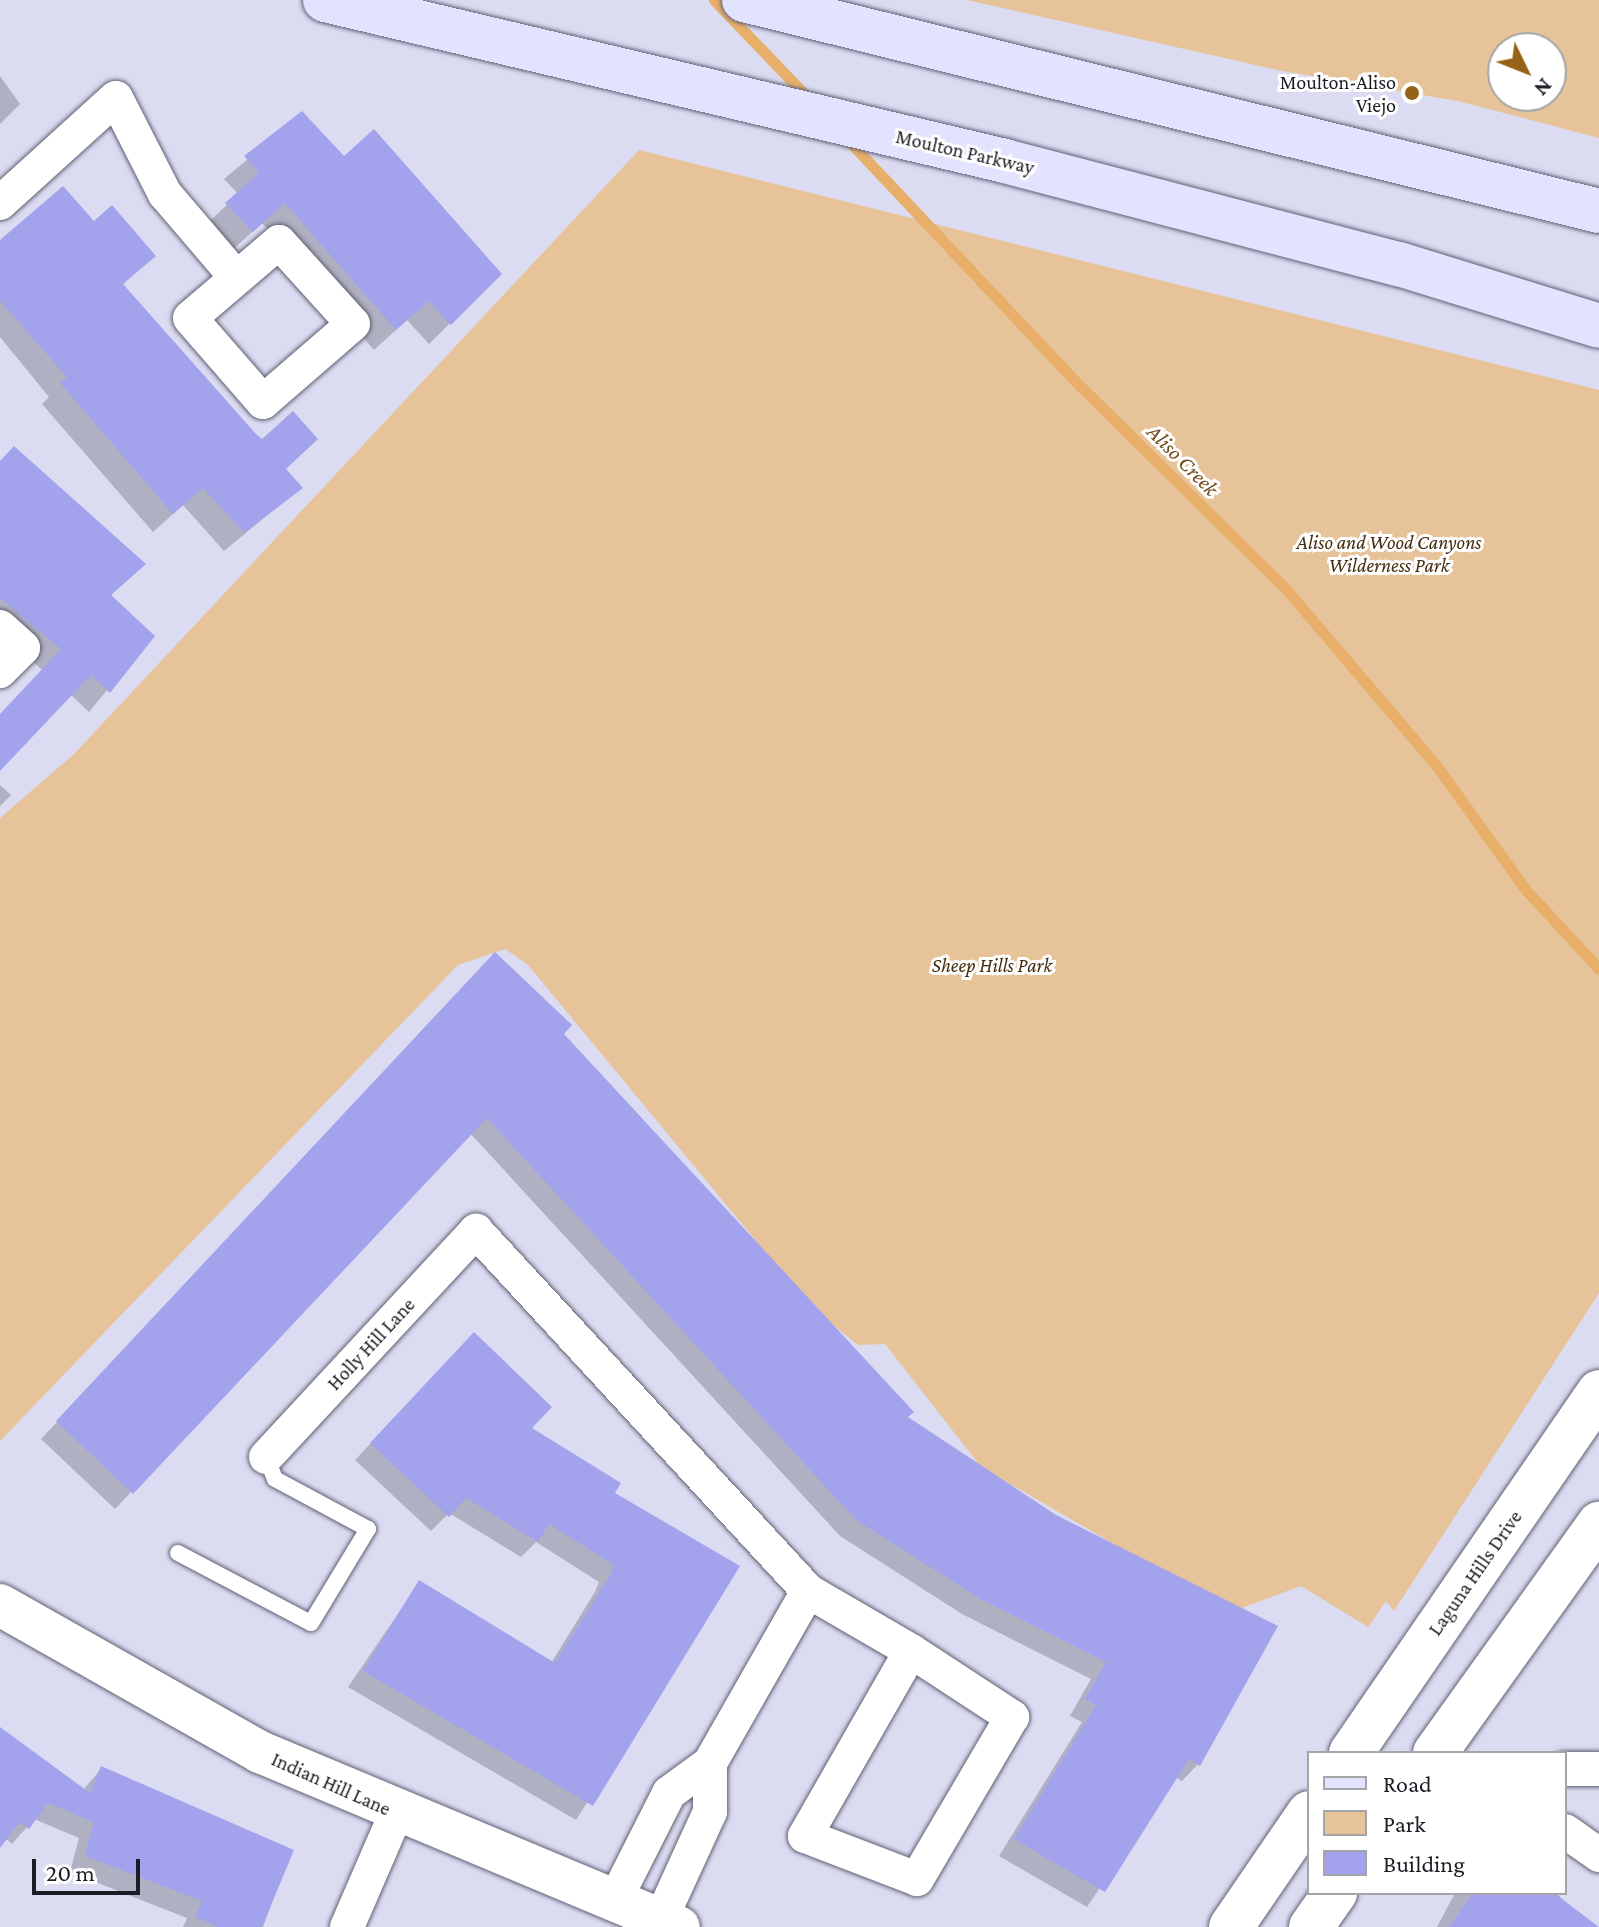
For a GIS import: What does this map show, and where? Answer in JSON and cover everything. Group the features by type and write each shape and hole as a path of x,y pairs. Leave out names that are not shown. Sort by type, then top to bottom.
{"main road":[{"name":"Moulton Parkway","path":"325,0 1005,161 1399,264 1599,326"},
{"path":"744,0 1599,211"},
{"name":"Laguna Hills Drive","path":"1352,1751 1599,1392"},
{"path":"1436,1751 1599,1524"},
{"path":"1231,1927 1307,1816"},
{"path":"1311,1927 1334,1895"}],"street":[{"path":"0,203 116,98 165,194 235,276"},
{"path":"279,242 353,324 263,402 190,318 235,276 279,242"},
{"path":"0,627 23,648 0,671"},
{"name":"Holly Hill Lane","path":"266,1457 476,1231 808,1591"},
{"path":"614,1902 669,1793 710,1763 808,1591 911,1651 1012,1717 917,1879 805,1836 911,1651"},
{"name":"Indian Hill Lane","path":"0,1605 219,1730 396,1814 669,1924"},
{"path":"669,1924 710,1812 710,1763"},
{"path":"1567,1769 1599,1769"},
{"path":"347,1927 396,1814"},
{"path":"1567,1832 1599,1855"}],"lane":[{"path":"178,1553 311,1623 368,1529 275,1479 266,1457"}],"green space":[{"path":"967,0 1599,0 1599,138 1500,112 1567,112 1567,32 1487,32 1487,109 1282,71"},
{"name":"Sheep Hills Park","path":"639,150 1599,390 1599,1293 1394,1611 1386,1601 1368,1627 1301,1586 1231,1612 981,1467 885,1344 858,1345 810,1306 528,965 505,949 458,965 0,1441 0,818 74,754"}],"building":[{"path":"302,111 344,156 374,129 502,274 451,325 429,301 396,330 285,203 253,232 225,203 259,173 244,156"},
{"path":"63,186 94,221 112,205 156,256 123,284 256,434 262,439 293,411 318,439 286,469 303,488 244,533 203,488 173,514 60,383 67,377 0,301 0,240"},
{"path":"14,446 146,564 111,595 155,636 110,693 91,675 0,771 0,714 61,649 0,598 0,461"},
{"path":"495,952 572,1025 564,1034 914,1412 908,1417 1056,1515 1278,1626 1200,1766 1189,1759 1105,1892 1014,1839 1096,1705 1085,1699 1106,1662 979,1598 856,1520 487,1118 133,1494 56,1421"},
{"path":"474,1332 552,1407 532,1428 621,1483 615,1493 740,1566 593,1806 363,1671 419,1580 555,1663 614,1565 549,1524 538,1542 466,1498 449,1517 370,1443"},
{"path":"0,1727 90,1793 101,1766 294,1850 262,1927 218,1927 195,1917 202,1901 85,1856 94,1822 48,1803 29,1829 20,1822 0,1848"},
{"path":"1472,1895 1557,1895 1599,1927 1449,1927"}],"waterway":[{"name":"Aliso Creek","path":"714,0 809,99"},
{"name":"Aliso Creek","path":"846,138 1073,379 1286,589 1436,765 1525,889 1599,969"}],"place":[{"name":"Moulton-Aliso Viejo","path":"1412,93"}],"park label":[{"name":"Aliso and Wood Canyons Wilderness Park","path":"1389,554"}]}
